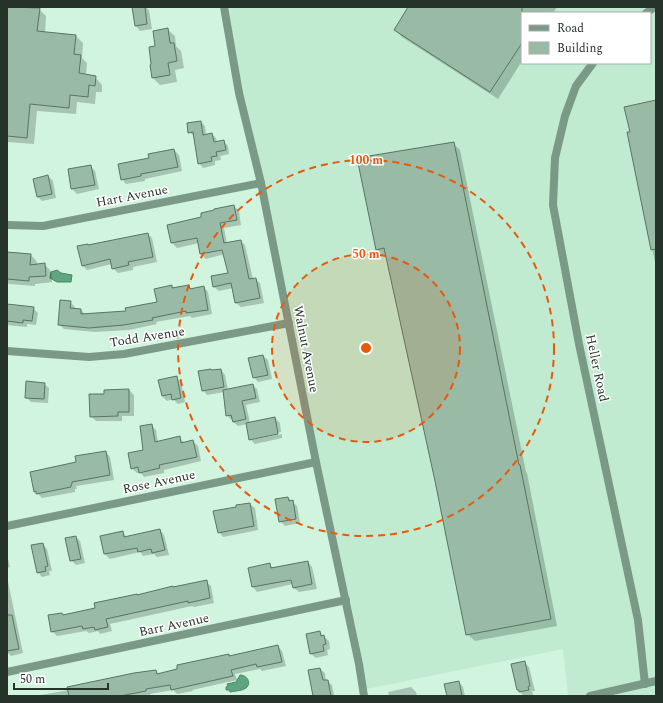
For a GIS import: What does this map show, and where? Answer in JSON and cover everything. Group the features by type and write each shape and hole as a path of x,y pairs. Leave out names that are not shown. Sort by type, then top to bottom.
{"street":[{"name":"Walnut Avenue","path":"224,7 239,94 261,183 316,462 359,664 364,696"},
{"name":"Heller Road","path":"592,64 576,86 565,116 555,158 553,206 579,344 638,620 645,684"},
{"name":"Hart Avenue","path":"7,225 43,226 261,183"},
{"name":"Todd Avenue","path":"7,351 88,357 124,354 289,323"},
{"name":"Rose Avenue","path":"7,526 316,462"},
{"name":"Barr Avenue","path":"7,672 346,600"},
{"path":"590,696 656,681"}],"shaded area":[{"path":"225,7 656,7 656,696 568,696 563,649 362,690"},
{"path":"57,270 61,273 72,275 71,282 57,282 50,278 51,272"},
{"path":"240,675 247,678 249,682 248,686 240,690 230,692 229,690 226,690 226,687 228,686 227,684 236,682"}],"building":[{"path":"7,7 40,8 37,31 76,35 74,54 81,55 79,73 96,76 95,86 89,85 88,97 70,95 69,108 30,104 27,138 7,136"},
{"path":"132,7 145,7 147,24 135,26"},
{"path":"408,7 522,7 521,45 490,92 394,30"},
{"path":"168,28 170,43 174,43 177,61 168,63 170,75 152,78 149,47 155,46 153,31"},
{"path":"656,100 656,249 651,250 627,132 630,132 624,107"},
{"path":"201,121 203,135 212,133 214,142 224,140 226,150 216,152 217,156 211,157 212,161 198,164 193,132 188,133 187,123"},
{"path":"454,142 551,619 466,635 435,481 384,248 376,250 357,158"},
{"path":"174,149 178,167 141,174 141,176 121,180 118,164 149,158 148,154"},
{"path":"91,165 95,185 71,189 68,169"},
{"path":"48,175 52,194 37,197 33,179"},
{"path":"234,205 237,220 220,223 224,243 241,240 249,279 256,278 260,298 235,303 231,283 213,287 211,276 228,273 222,250 200,254 197,238 171,243 167,225 201,217 201,213"},
{"path":"148,233 153,257 128,262 129,265 112,269 110,259 82,266 77,246"},
{"path":"7,252 31,254 30,265 45,263 46,276 29,277 29,281 7,279"},
{"path":"172,285 172,288 189,285 190,289 204,286 208,310 186,313 186,311 152,318 153,320 124,325 89,328 58,325 60,300 71,301 70,308 81,309 81,314 126,311 125,308 157,302 154,289"},
{"path":"7,304 34,307 32,321 23,320 23,323 7,321"},
{"path":"263,355 268,375 253,378 248,358"},
{"path":"221,369 224,387 202,391 198,371"},
{"path":"177,376 181,398 172,400 171,394 162,396 158,380"},
{"path":"26,381 45,383 44,399 25,398"},
{"path":"253,384 256,398 242,401 246,419 233,422 231,415 226,416 223,390"},
{"path":"129,389 129,412 118,412 118,416 90,417 89,394 104,394 104,390"},
{"path":"275,417 278,434 249,440 246,423"},
{"path":"152,424 155,442 180,436 181,443 193,440 197,457 159,465 160,468 139,473 138,467 131,469 128,453 143,450 140,426"},
{"path":"106,451 110,475 72,482 71,487 36,494 36,491 34,492 30,472 76,462 75,456"},
{"path":"288,497 289,501 293,500 296,519 279,522 275,499"},
{"path":"250,503 254,526 218,533 213,511"},
{"path":"160,529 165,550 152,553 151,549 138,552 137,548 104,554 100,536 123,531 124,537"},
{"path":"76,536 81,559 70,561 65,538"},
{"path":"43,543 48,566 45,567 46,571 37,573 31,545"},
{"path":"308,561 312,584 293,588 291,580 252,587 248,568 270,563 271,568"},
{"path":"207,580 210,598 188,603 188,601 106,619 108,627 95,630 94,627 83,629 82,626 51,632 48,615 62,613 63,615 95,608 94,603"},
{"path":"7,615 12,615 19,649 7,651"},
{"path":"320,631 321,636 324,635 326,644 323,645 324,651 310,654 306,634"},
{"path":"278,645 282,662 257,667 256,664 231,670 233,676 171,690 170,685 146,689 146,691 120,696 69,696 67,687 134,673 156,670 157,674 177,669 177,665 229,654 229,656"},
{"path":"525,661 530,686 528,687 529,690 519,692 519,690 517,690 511,664"},
{"path":"320,668 323,680 328,680 331,696 313,696 308,670"},
{"path":"459,681 462,696 447,696 444,684"}]}
